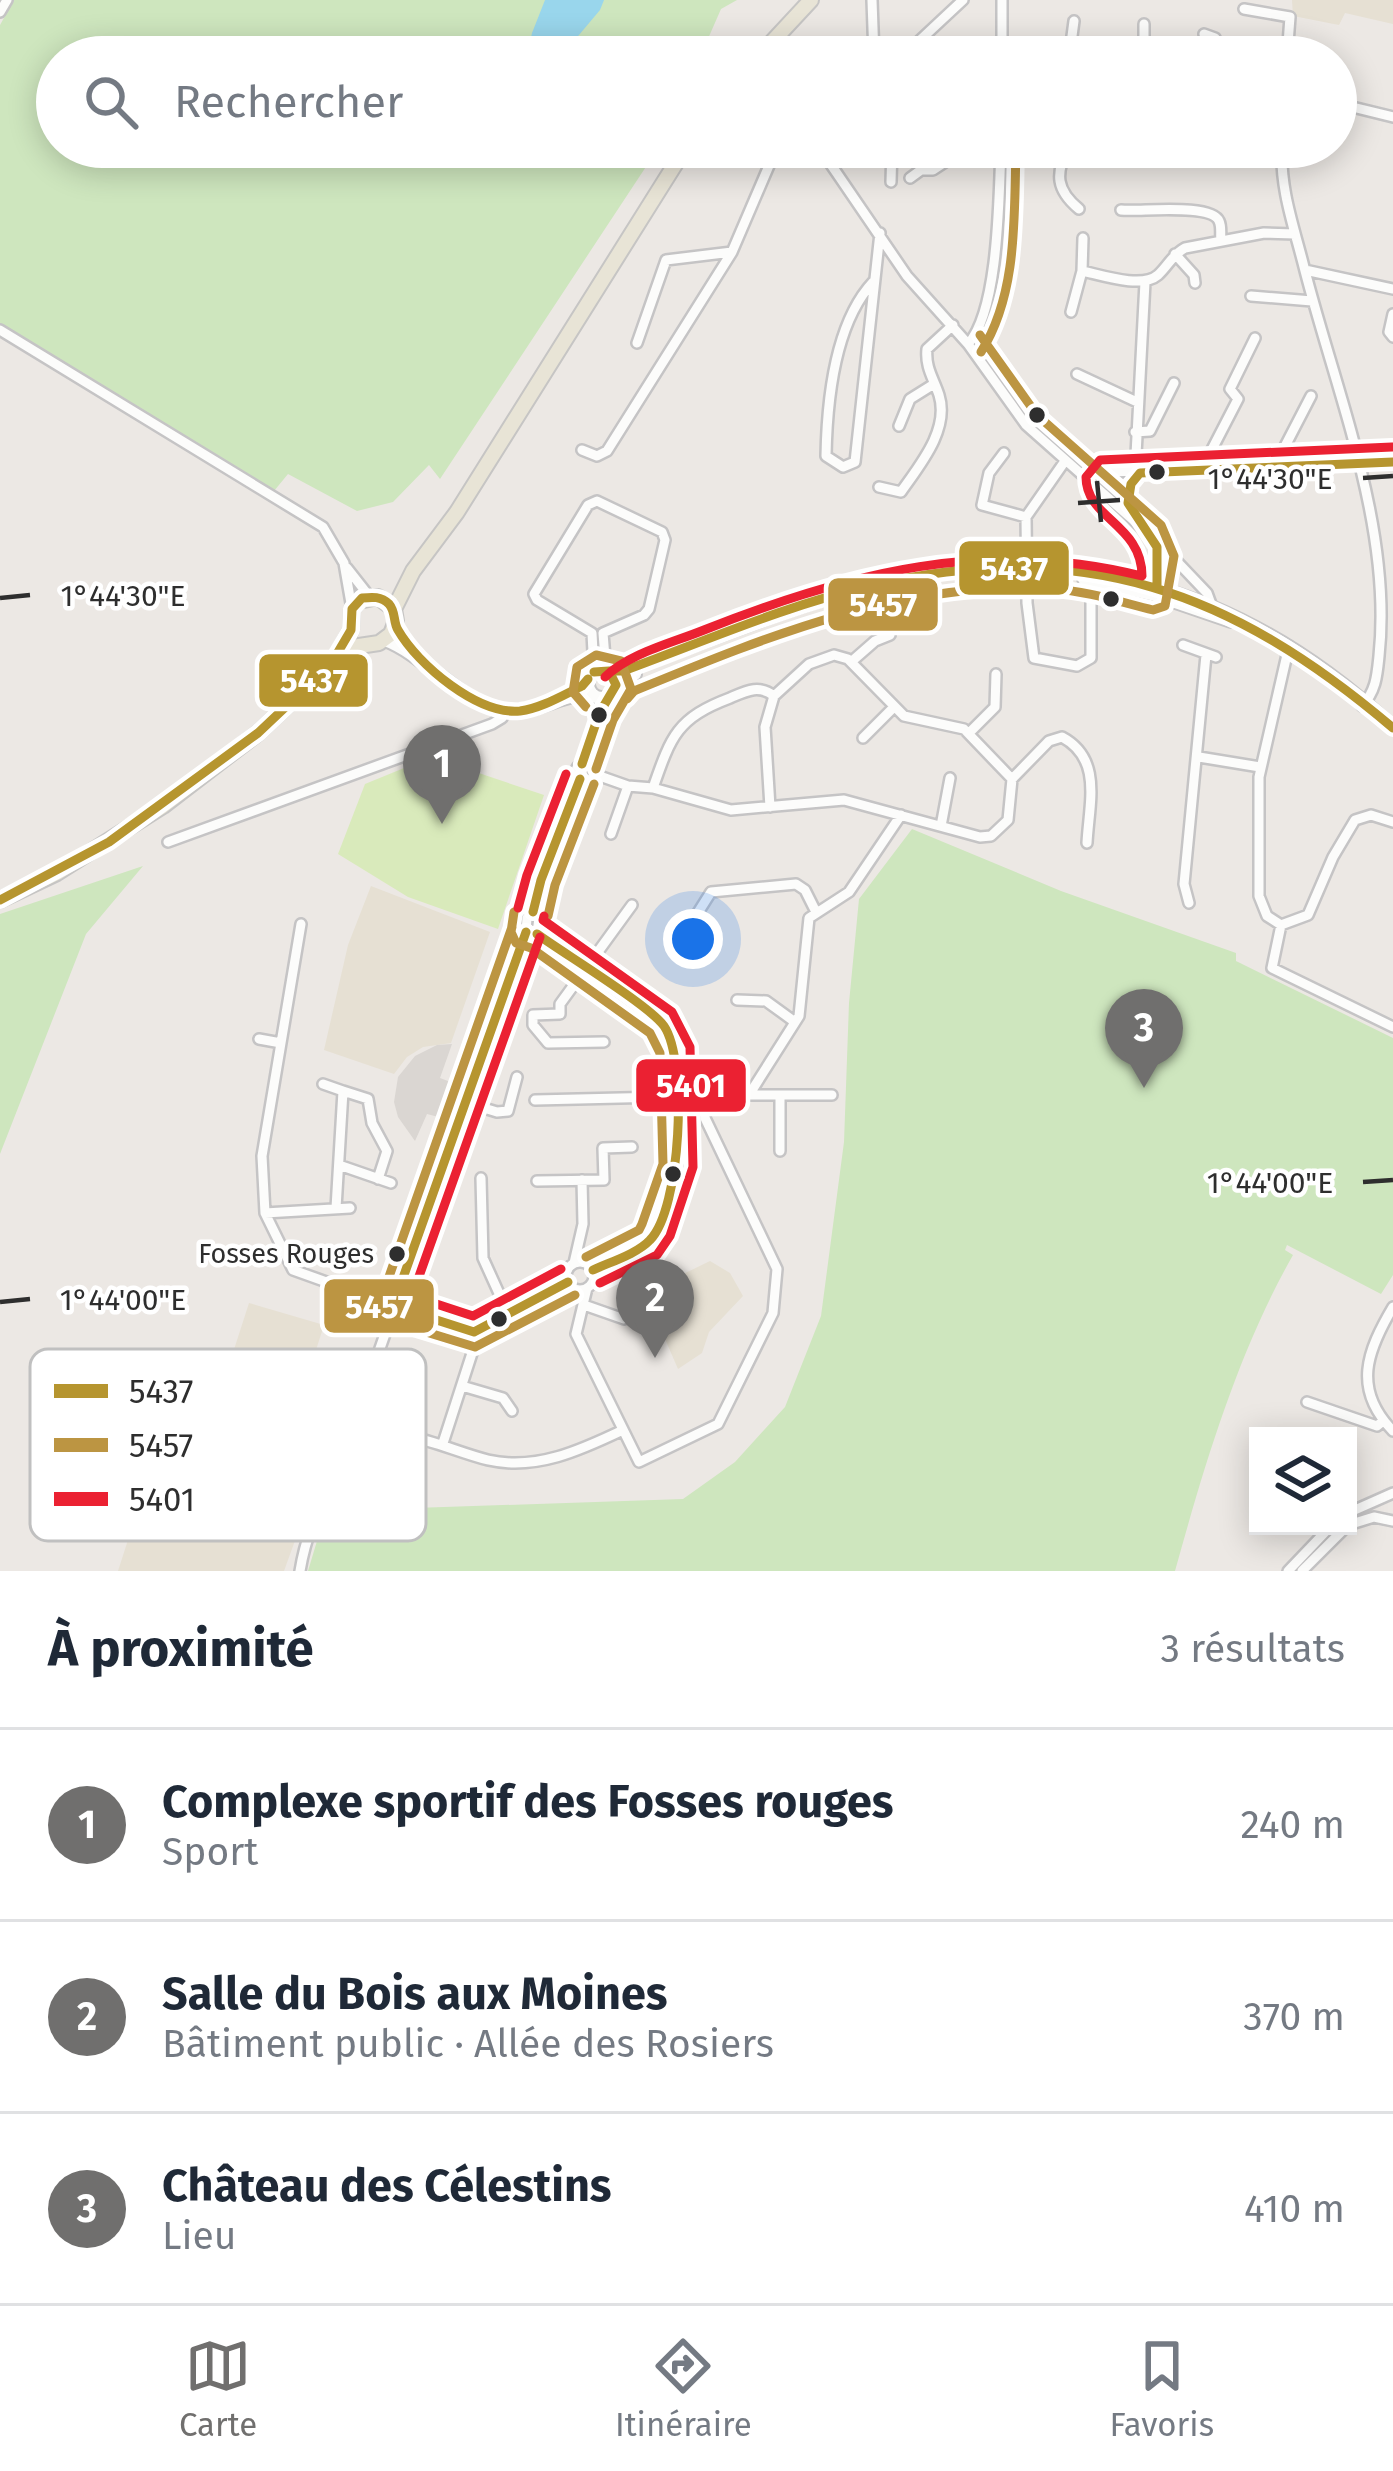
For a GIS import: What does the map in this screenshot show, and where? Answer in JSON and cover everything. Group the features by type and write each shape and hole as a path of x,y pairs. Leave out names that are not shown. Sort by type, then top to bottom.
{"main road":[{"path":"778,36 811,0"},
{"path":"385,640 413,571 457,512 673,168"},
{"path":"527,710 580,687 599,673 622,671 801,606 875,585 946,573 1028,570 1112,575 1288,647"},
{"path":"0,901 57,873 163,806 258,733 331,664 365,643 385,640 418,656 477,701 505,711 527,710 603,694 655,666 841,599 933,579 1028,570 1209,598 1288,647 1393,731"},
{"path":"331,664 351,630 352,609 413,571"},
{"path":"374,597 418,656"},
{"path":"351,630 365,643"},
{"path":"599,673 603,694"},
{"path":"599,673 615,678 603,694"}],"street":[{"path":"0,12 7,0"},
{"path":"872,0 873,36"},
{"path":"924,36 963,0"},
{"path":"1002,0 1002,36"},
{"path":"1252,6 1290,17 1289,36"},
{"path":"1072,36 1074,21"},
{"path":"1144,24 1144,36"},
{"path":"1204,34 1210,36"},
{"path":"1357,109 1393,117"},
{"path":"582,450 597,456 607,451 733,252 768,168"},
{"path":"834,168 907,276 968,344 1021,418 1149,534 1158,551 1156,590"},
{"path":"891,168 891,182"},
{"path":"910,178 936,168"},
{"path":"968,344 978,332 991,284 999,168"},
{"path":"1062,168 1059,183 1063,196 1079,209"},
{"path":"1281,168 1312,301 1363,461 1383,620 1375,687 1364,705"},
{"path":"1121,210 1150,213 1163,208 1213,214 1220,221 1221,242"},
{"path":"873,282 842,332 826,456 843,467 855,463 880,232"},
{"path":"1082,271 1145,282 1156,278 1175,254 1264,233 1295,234"},
{"path":"1071,312 1082,271 1083,238"},
{"path":"637,343 666,260 733,252"},
{"path":"1175,254 1196,283"},
{"path":"1305,270 1393,290"},
{"path":"1133,518 1128,504 1145,282"},
{"path":"1251,296 1312,301"},
{"path":"1393,314 1389,332 1393,337"},
{"path":"879,487 901,493 931,448 941,405 926,362 927,349 953,326"},
{"path":"0,330 323,527 344,563 374,597"},
{"path":"1206,469 1238,399 1230,389 1256,338"},
{"path":"1077,374 1138,402"},
{"path":"1136,432 1150,431 1174,383"},
{"path":"899,426 910,399 934,384"},
{"path":"1283,464 1282,452 1311,396"},
{"path":"1004,453 989,472 982,505 1026,517"},
{"path":"1064,460 1026,517 1034,658 1077,666 1091,658 1091,580"},
{"path":"1079,472 1133,478 1283,464 1393,462"},
{"path":"1107,474 1100,482 1107,495 1118,498 1133,478"},
{"path":"597,501 662,532 665,540 649,609 603,633 599,673 592,633 537,600 535,594 588,505 597,501"},
{"path":"1158,551 1167,551 1209,598"},
{"path":"344,563 352,609"},
{"path":"851,662 875,641 890,635"},
{"path":"1183,645 1211,656 1184,884 1189,903"},
{"path":"1288,647 1260,767 1258,896 1267,916 1281,925 1301,920 1312,910 1333,857 1355,820 1371,815 1393,823"},
{"path":"770,807 765,727 774,696 808,664 835,655 851,662 904,716 964,729 1012,778"},
{"path":"969,733 994,707 995,674"},
{"path":"653,788 676,733 695,711 751,689 765,689 774,696"},
{"path":"580,779 576,772 603,694"},
{"path":"863,738 894,706"},
{"path":"169,842 496,722 505,711"},
{"path":"582,764 590,764 594,774 628,786 653,788 731,810 844,800 980,837 991,836 1008,820 1012,778 1049,740 1062,736 1090,765 1087,843"},
{"path":"1199,757 1260,767"},
{"path":"580,779 588,780 594,774"},
{"path":"941,826 950,778"},
{"path":"378,1349 464,1102 539,917 533,912 548,861 580,779"},
{"path":"611,834 628,786"},
{"path":"749,1095 799,1016 805,927 815,910 849,892 901,815"},
{"path":"687,930 711,892 796,884 805,890 815,910"},
{"path":"561,1043 560,1004 632,905"},
{"path":"301,924 262,1156 265,1213 292,1270 474,1332 568,1282"},
{"path":"1281,925 1271,968 1393,1027"},
{"path":"532,933 662,1023 675,1049 678,1166 653,1238 593,1270"},
{"path":"737,1000 766,1001 795,1022"},
{"path":"560,1015 533,1016 533,1025 548,1043 604,1042"},
{"path":"259,1039 281,1043"},
{"path":"464,1102 508,1111 517,1077"},
{"path":"323,1084 368,1099 372,1124 387,1151 378,1179"},
{"path":"336,1208 343,1090"},
{"path":"574,1263 583,1262 593,1270 594,1278 586,1288 576,1334 642,1468 718,1424 773,1312 777,1269 705,1118 705,1095"},
{"path":"780,1095 780,1151"},
{"path":"535,1100 832,1095"},
{"path":"537,1181 604,1180 603,1148 632,1147"},
{"path":"339,1165 391,1184"},
{"path":"481,1178 483,1258 508,1311"},
{"path":"581,1180 583,1224 574,1263 566,1274 578,1290 586,1288"},
{"path":"265,1213 350,1208"},
{"path":"584,1306 624,1318"},
{"path":"1393,1307 1369,1358 1369,1391 1393,1431"},
{"path":"443,1443 476,1344 474,1332"},
{"path":"462,1386 503,1398 512,1412"},
{"path":"1307,1402 1377,1426 1383,1421"},
{"path":"426,1440 494,1461 565,1458 622,1430"},
{"path":"1357,1509 1393,1493"},
{"path":"1357,1523 1374,1517 1393,1521"},
{"path":"1288,1571 1322,1535"},
{"path":"1302,1571 1339,1535"},
{"path":"298,1571 305,1541"}],"shaded area":[{"path":"1292,0 1393,0 1393,24 1345,13 1339,25 1293,16"},
{"path":"371,886 490,932 451,1043 423,1047 394,1074 324,1050 348,945"},
{"path":"452,1044 440,1078 461,1086 450,1120 427,1114 415,1141 394,1102 398,1077 415,1056 437,1045"},
{"path":"710,1261 730,1273 743,1296 709,1332 702,1353 678,1369 662,1332 650,1336 634,1298"},
{"path":"249,1303 324,1325 316,1349 234,1349"},
{"path":"128,1541 295,1541 284,1571 118,1571"}],"green space":[{"path":"14,0 737,0 721,9 709,36 36,36 36,168 645,168 440,479 429,465 393,502 357,511 288,474 274,491 0,324 0,25"},
{"path":"431,757 544,795 498,929 408,897 338,854 365,784"},
{"path":"912,829 1061,891 1236,953 1236,961 1393,1038 1393,1275 1381,1294 1287,1245 1285,1250 1293,1255 1239,1369 1175,1571 308,1571 317,1541 426,1541 426,1508 683,1499 735,1462 785,1407 821,1316 844,1142 859,899"},
{"path":"143,866 86,934 0,1154 0,914"}],"water":[{"path":"545,0 604,0 578,36 532,33"}],"transit line":[{"name":"5457","path":"981,352 1008,280 1015,168"},
{"name":"5457","path":"627,699 634,691 735,650 891,602 998,588 1091,594 1153,610 1165,606 1174,556 1161,525 1037,415 980,335"},
{"name":"5401","path":"605,677 639,655 758,609 866,577 974,561 1029,560 1142,576 1133,544 1088,491 1086,477 1100,460 1392,447"},
{"name":"5437","path":"1157,585 1157,547 1128,503 1131,484 1140,473 1393,462"},
{"name":"5437","path":"609,671 623,671 841,593 949,572 1021,568 1088,573 1152,587 1213,610 1274,641 1393,728"},
{"name":"5437","path":"0,900 109,842 258,733 331,664 351,630 352,609 362,598 380,598 389,604 398,630 420,658 451,685 486,705 528,709 588,679"},
{"name":"5457","path":"586,707 573,692 577,667 596,655 621,661 631,689 613,720 596,769"},
{"name":"5437","path":"582,764 599,714 616,685 609,671 594,672"},
{"name":"5401","path":"518,908 566,774"},
{"name":"5437","path":"533,912 580,779"},
{"name":"5457","path":"548,916 594,784"},
{"name":"5457","path":"514,912 511,932 516,943 531,948 650,1033 660,1053 663,1164 642,1224 639,1230 586,1257"},
{"name":"5401","path":"544,916 543,920 672,1012 690,1047 693,1167 670,1236 657,1255 600,1283"},
{"name":"5457","path":"512,927 378,1308 387,1320 475,1347 575,1295"},
{"name":"5437","path":"393,1306 526,932"},
{"name":"5437","path":"537,934 655,1017 672,1044 678,1134 669,1198 645,1245 593,1270"},
{"name":"5401","path":"540,937 412,1296 473,1316 561,1269"},
{"name":"5437","path":"393,1306 474,1332 568,1282"}],"place":[{"name":"Complexe sportif des Fosses rouges","path":"442,824"},
{"name":"Château des Célestins","path":"1144,1088"},
{"name":"Fosses Rouges","path":"397,1254"},
{"name":"Salle du Bois aux Moines","path":"655,1358"}]}
